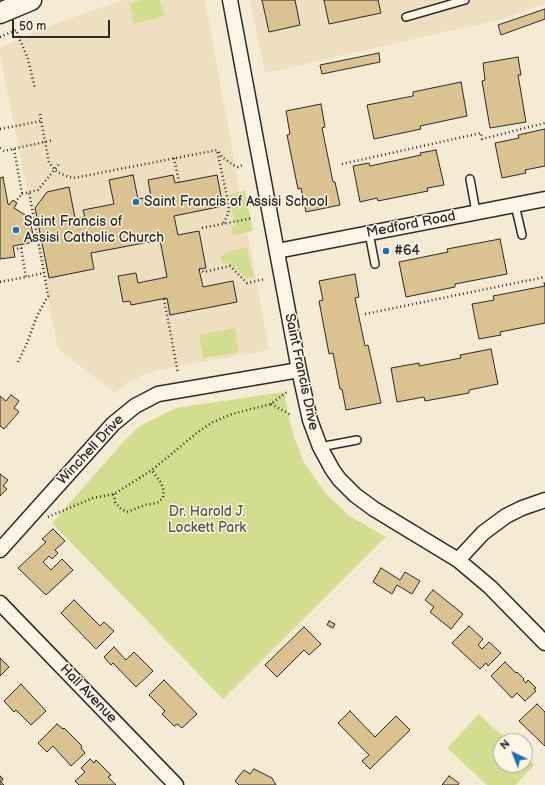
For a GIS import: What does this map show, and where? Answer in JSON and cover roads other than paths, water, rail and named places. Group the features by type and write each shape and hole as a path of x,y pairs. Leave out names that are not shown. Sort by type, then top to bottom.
{"main road":[{"path":"0,13 32,0"}],"street":[{"name":"Saint Francis Drive","path":"230,0 299,370 310,420 320,447 339,479 364,503 458,560 490,587 545,643"},
{"name":"Medford Road","path":"277,251 545,199"},
{"name":"Winchell Drive","path":"0,550 113,424 135,406 158,394 299,370"},
{"path":"458,560 483,533 506,516 522,508 545,500"},
{"name":"Hall Avenue","path":"0,603 176,785"}],"lane":[{"path":"406,17 465,0"},
{"path":"470,179 476,212"},
{"path":"514,205 522,235"},
{"path":"369,233 375,264"},
{"path":"320,447 357,440"}],"place":[{"name":"Saint Francis of Assisi School","path":"136,202"},
{"name":"Saint Francis of Assisi Catholic Church","path":"16,230"},
{"name":"#64","path":"386,251"}],"park label":[{"name":"Dr. Harold J. Lockett Park","path":"207,520"}]}
